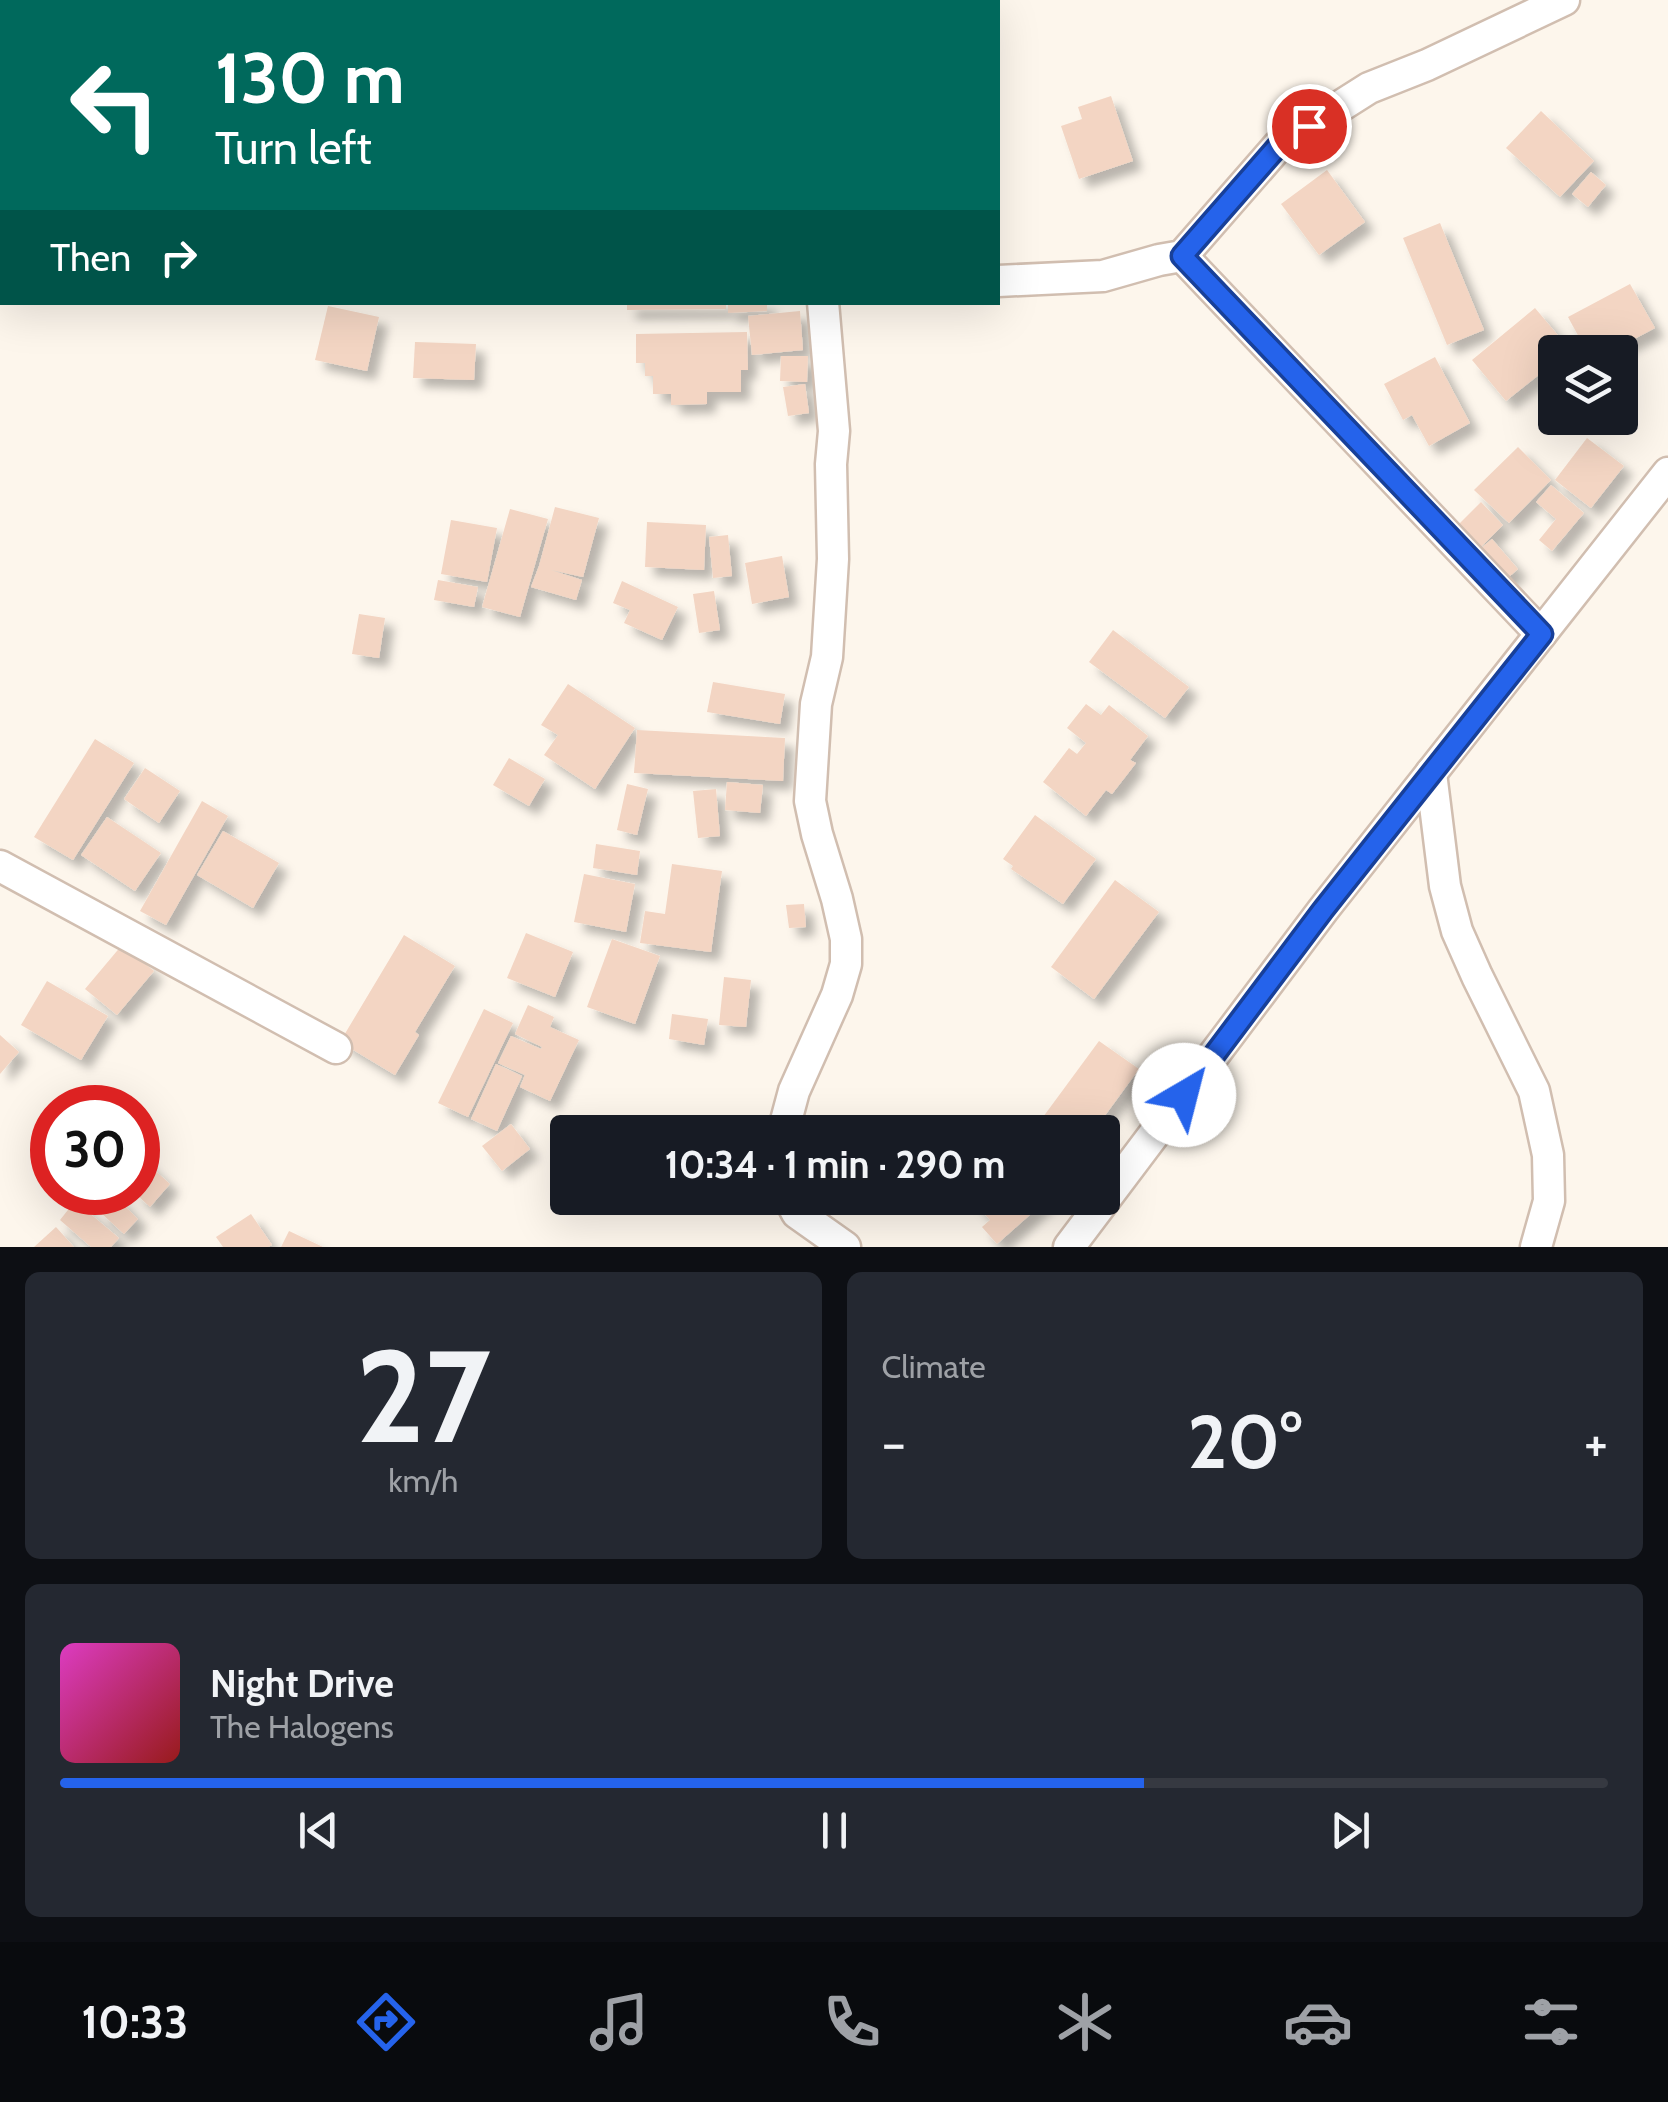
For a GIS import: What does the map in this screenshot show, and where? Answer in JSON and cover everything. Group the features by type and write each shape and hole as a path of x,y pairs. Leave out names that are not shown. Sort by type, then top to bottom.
{"street":[{"path":"1000,281 1102,276 1182,256 1279,145 1370,88 1427,66 1564,0"},
{"path":"1182,256 1542,634"},
{"path":"788,1115 794,1091 837,995 846,964 846,939 810,801 816,704 826,657 833,558 834,432 823,305"},
{"path":"1070,1247 1312,925 1668,473"},
{"path":"1431,773 1445,886 1457,931 1534,1091 1548,1155 1548,1201 1536,1247"},
{"path":"0,866 336,1048"},
{"path":"801,1215 845,1247"}],"building":[{"path":"1111,96 1133,161 1079,179 1061,126 1082,119 1078,107"},
{"path":"1541,111 1594,161 1560,197 1506,148"},
{"path":"1327,170 1365,222 1319,255 1281,204"},
{"path":"1591,172 1606,185 1588,207 1572,194"},
{"path":"1440,223 1484,330 1447,345 1403,238"},
{"path":"1630,284 1655,328 1638,337 1578,335 1568,317"},
{"path":"627,305 726,305 726,309 627,310"},
{"path":"728,305 767,305 767,311 728,313"},
{"path":"328,306 379,317 367,371 315,360"},
{"path":"1535,308 1558,335 1538,335 1538,376 1506,401 1472,360"},
{"path":"800,311 803,350 752,355 748,316"},
{"path":"747,332 748,370 741,370 741,392 707,392 707,404 671,405 671,394 653,394 653,376 645,376 645,363 636,363 636,334"},
{"path":"415,342 476,344 474,380 413,378"},
{"path":"781,356 808,356 807,382 780,381"},
{"path":"1435,357 1470,423 1429,446 1412,415 1403,420 1384,384"},
{"path":"805,384 809,413 788,416 783,387"},
{"path":"1587,438 1624,466 1591,508 1555,480"},
{"path":"1518,447 1551,480 1509,523 1474,490"},
{"path":"1551,485 1584,513 1552,551 1539,540 1556,519 1536,502"},
{"path":"1481,502 1503,525 1480,548 1457,526"},
{"path":"555,507 599,518 583,577 551,570 582,580 576,600 531,587"},
{"path":"510,509 548,519 520,617 482,607"},
{"path":"451,520 497,528 487,582 441,574"},
{"path":"647,522 706,525 704,570 645,567"},
{"path":"728,535 732,576 713,578 709,537"},
{"path":"1492,539 1518,569 1502,583 1475,553"},
{"path":"782,556 789,597 752,604 745,563"},
{"path":"438,580 478,587 474,607 434,600"},
{"path":"622,581 678,607 662,640 624,623 630,610 613,603"},
{"path":"714,591 720,630 699,633 693,594"},
{"path":"359,614 385,618 379,658 352,654"},
{"path":"1113,630 1189,687 1165,718 1089,662"},
{"path":"713,682 785,694 780,724 707,712"},
{"path":"568,684 635,728 595,789 544,755 558,735 541,725"},
{"path":"1086,704 1101,715 1109,705 1148,736 1130,760 1136,763 1112,794 1106,790 1086,816 1043,782 1069,748 1077,754 1086,743 1067,728"},
{"path":"637,730 785,738 783,781 634,773"},
{"path":"95,739 134,763 73,860 34,837"},
{"path":"509,758 545,779 529,806 493,785"},
{"path":"145,768 180,791 159,823 124,799"},
{"path":"727,782 763,785 760,813 725,810"},
{"path":"627,784 648,789 637,835 617,830"},
{"path":"716,789 720,836 698,838 693,791"},
{"path":"202,801 228,816 166,925 140,911"},
{"path":"1035,815 1096,859 1063,904 1011,869 1013,866 1003,859"},
{"path":"107,817 161,853 135,891 81,855"},
{"path":"223,831 279,863 253,908 197,875"},
{"path":"596,844 640,851 637,875 593,868"},
{"path":"672,864 722,871 711,952 640,943 645,911 665,914"},
{"path":"584,874 635,884 626,932 574,922"},
{"path":"1115,880 1159,912 1094,999 1051,967"},
{"path":"804,904 806,927 789,928 786,905"},
{"path":"526,933 573,952 555,997 507,978"},
{"path":"404,935 455,966 415,1032 419,1035 395,1075 340,1042"},
{"path":"612,939 660,956 635,1024 587,1007"},
{"path":"122,945 154,971 117,1015 85,989"},
{"path":"724,977 751,980 746,1027 719,1025"},
{"path":"47,981 108,1016 81,1060 21,1025"},
{"path":"528,1005 554,1017 550,1027 579,1040 550,1101 520,1087 525,1075 498,1063 511,1036 541,1049 515,1034"},
{"path":"484,1009 513,1023 468,1117 438,1103"},
{"path":"672,1014 708,1019 704,1045 669,1039"},
{"path":"0,1035 19,1052 0,1074"},
{"path":"1099,1041 1139,1069 1105,1115 1045,1115"},
{"path":"496,1064 522,1076 497,1131 471,1119"},
{"path":"511,1124 530,1149 502,1171 482,1146"},
{"path":"160,1175 170,1184 160,1196"},
{"path":"251,1214 272,1245 223,1247 216,1237"},
{"path":"64,1215 92,1215 119,1238 111,1247 91,1247 60,1220"},
{"path":"103,1215 134,1215 138,1219 124,1234"},
{"path":"985,1215 1030,1215 997,1244 982,1227 990,1220"},
{"path":"56,1227 74,1247 34,1247"},
{"path":"289,1231 323,1247 281,1247"}],"route":[{"path":"1184,1095 1323,910 1542,634 1182,256 1279,145 1309,126"}]}
